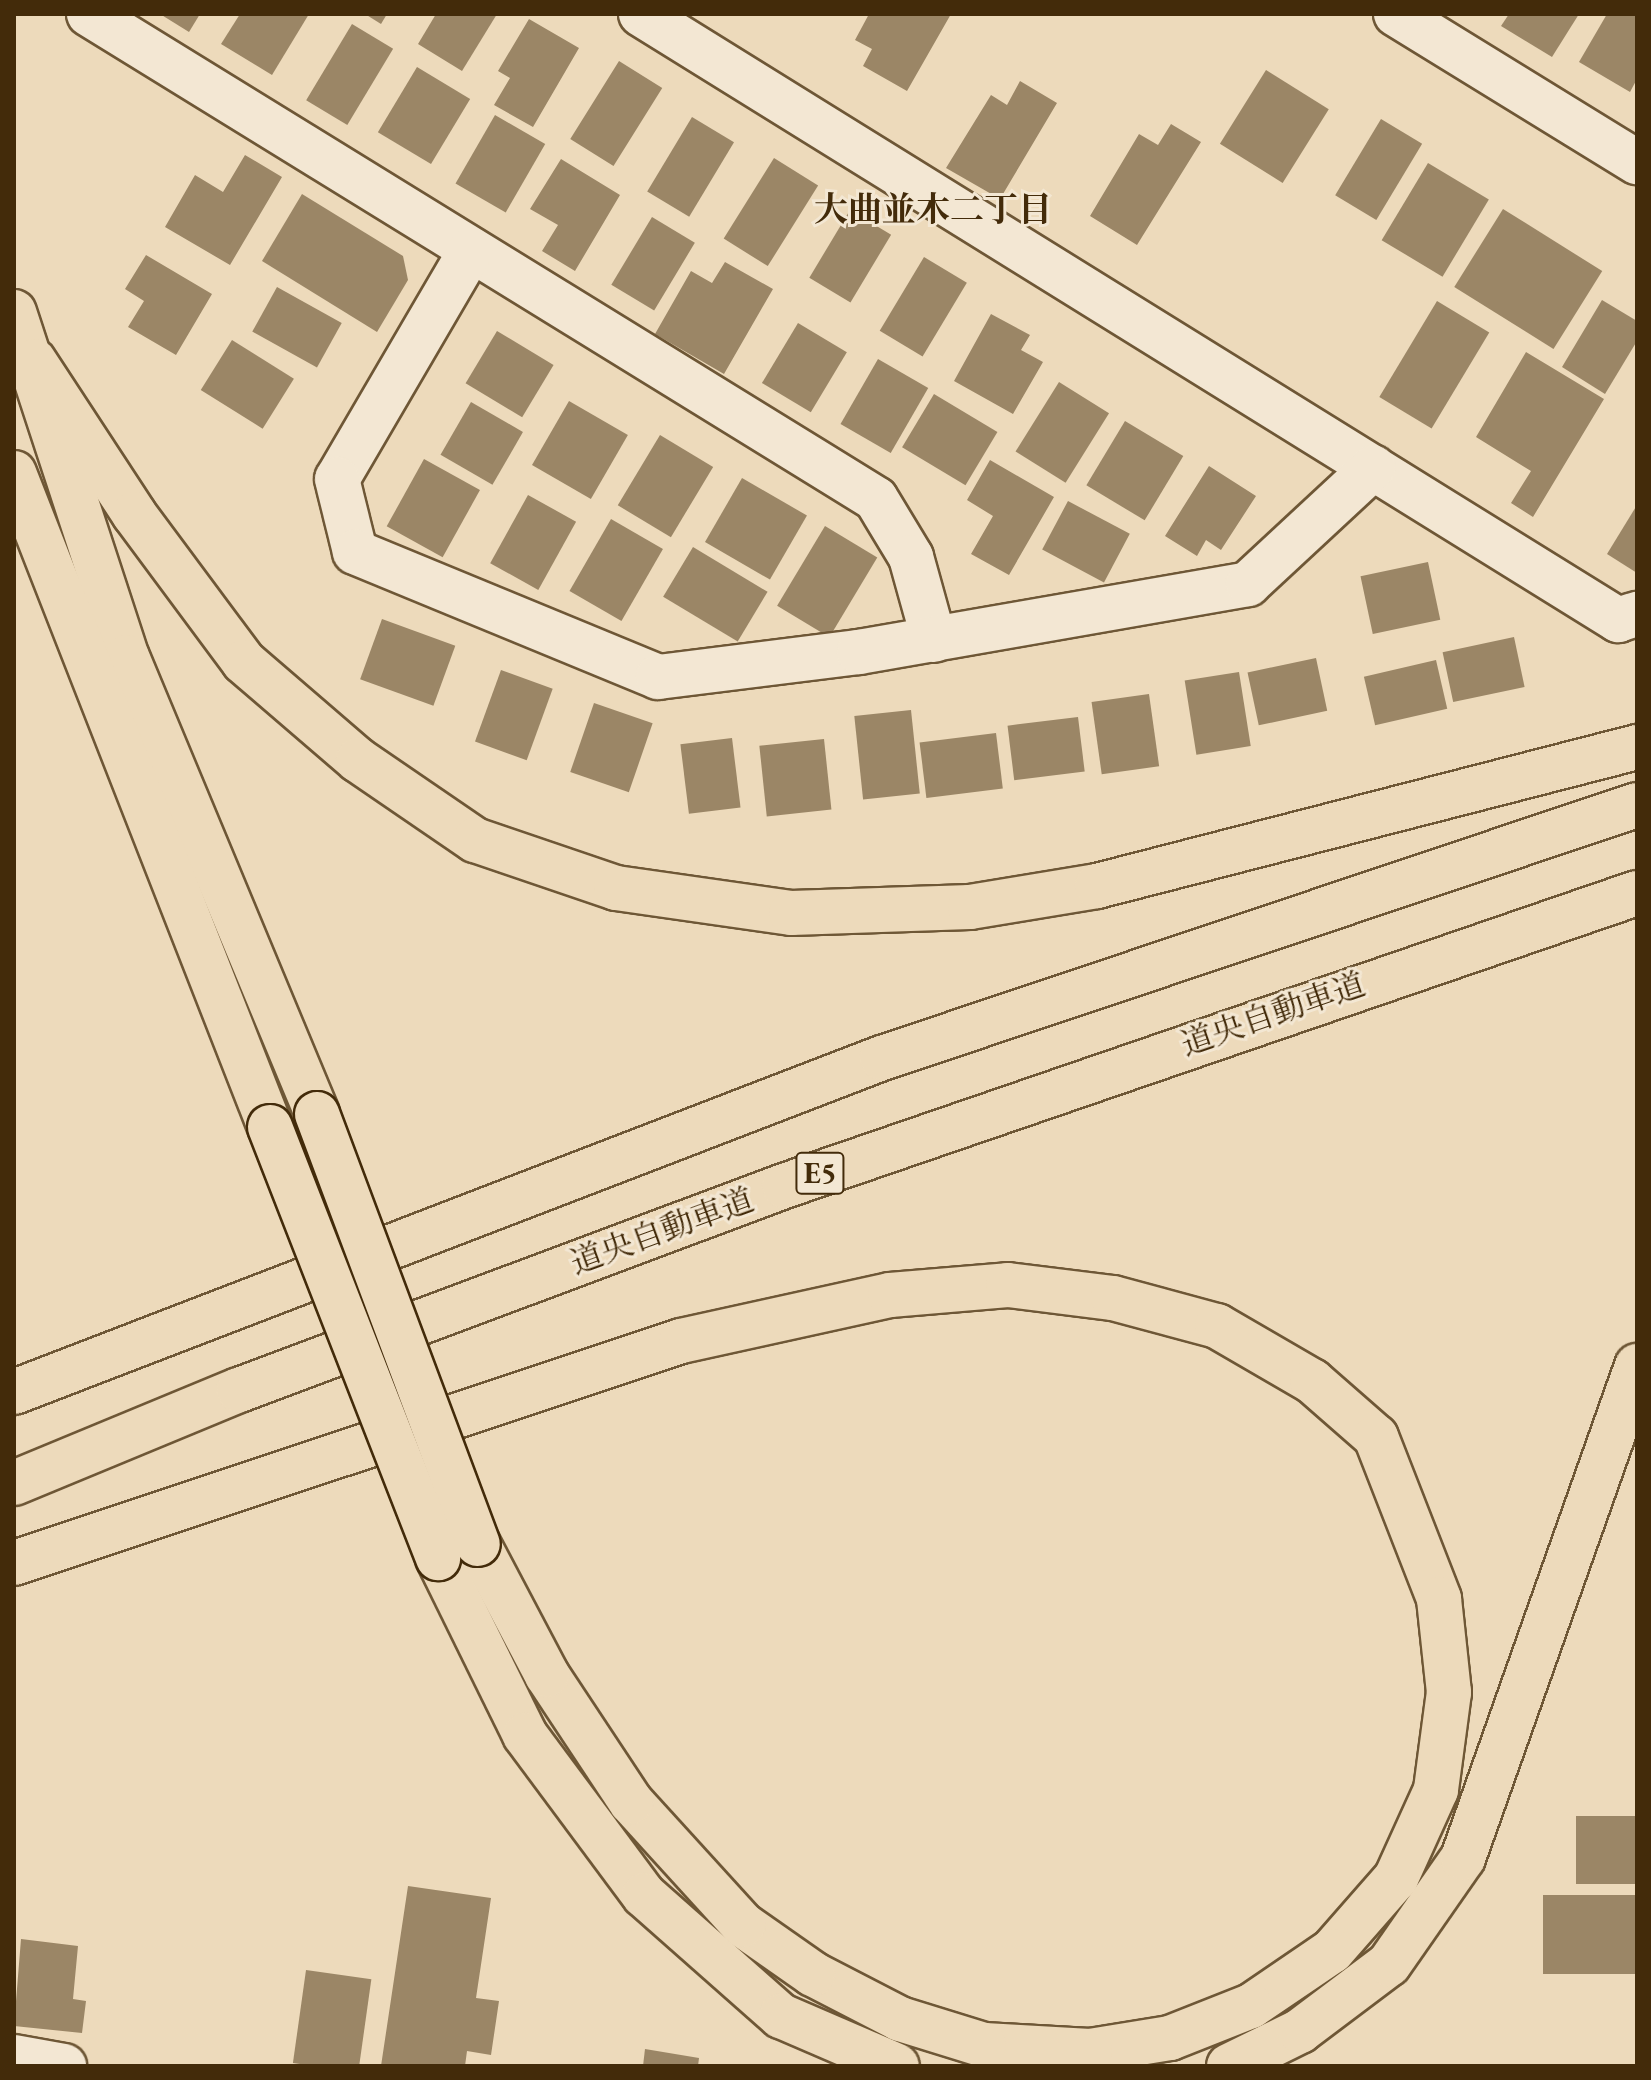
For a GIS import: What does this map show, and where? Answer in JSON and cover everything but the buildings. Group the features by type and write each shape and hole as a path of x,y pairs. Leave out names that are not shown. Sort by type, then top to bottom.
{"highway":[{"path":"14,312 34,361 127,657 317,1114 458,1551 525,1735 644,1895 781,2016 897,2066"},
{"path":"34,361 134,514 244,662 358,760 475,840 616,888 791,913 970,907 1097,886 1637,747"},
{"path":"14,473 270,1127 458,1551 547,1675 631,1802 743,1925 813,1974 900,2019 984,2045 1090,2051 1170,2038 1251,2006 1332,1951 1396,1878 1436,1790 1449,1692 1439,1599 1376,1437 1312,1381 1217,1326 1113,1298 1008,1285 890,1295 681,1341 14,1563"},
{"path":"14,1392 882,1058 1637,805"},
{"name":"道央自動車道","path":"14,1483 239,1390 784,1186 1637,893"},
{"path":"1229,2066 1300,2031 1389,1964 1463,1858 1637,1366"}],"street":[{"path":"89,14 876,499 911,557 934,640"},
{"path":"641,14 1618,620 1637,614"},
{"path":"1396,14 1637,162"},
{"path":"471,250 337,479 355,552 658,677 934,640 1248,584 1373,468"},
{"path":"14,2057 64,2066"}],"district":[{"name":"大曲並木二丁目","path":"933,210"}]}
